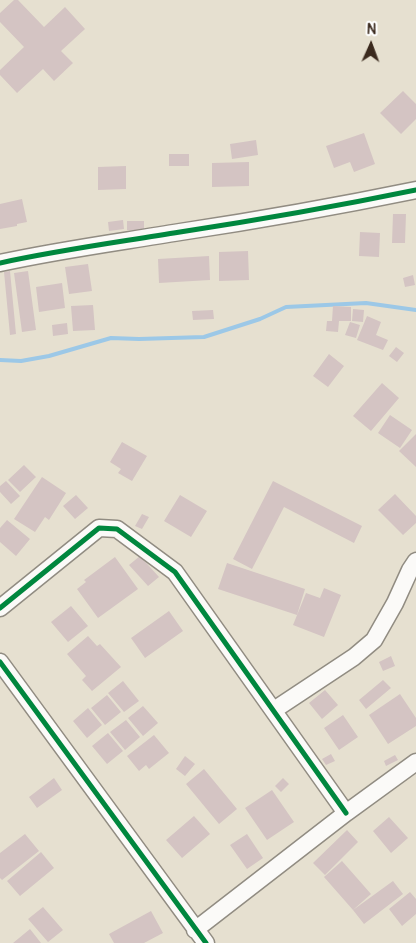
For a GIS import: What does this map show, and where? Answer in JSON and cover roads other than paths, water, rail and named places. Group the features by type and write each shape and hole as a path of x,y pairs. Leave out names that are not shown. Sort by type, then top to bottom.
{"street":[{"path":"0,264 40,254 360,202 416,190"},
{"path":"0,608 99,528 117,529 175,572 346,813"},
{"path":"274,710 354,657 374,640 416,561"},
{"path":"0,662 206,943"},
{"path":"195,930 346,813 416,762"}],"waterway":[{"path":"0,360 21,361 49,356 111,338 204,337 260,319 286,307 366,303 416,310"}]}
